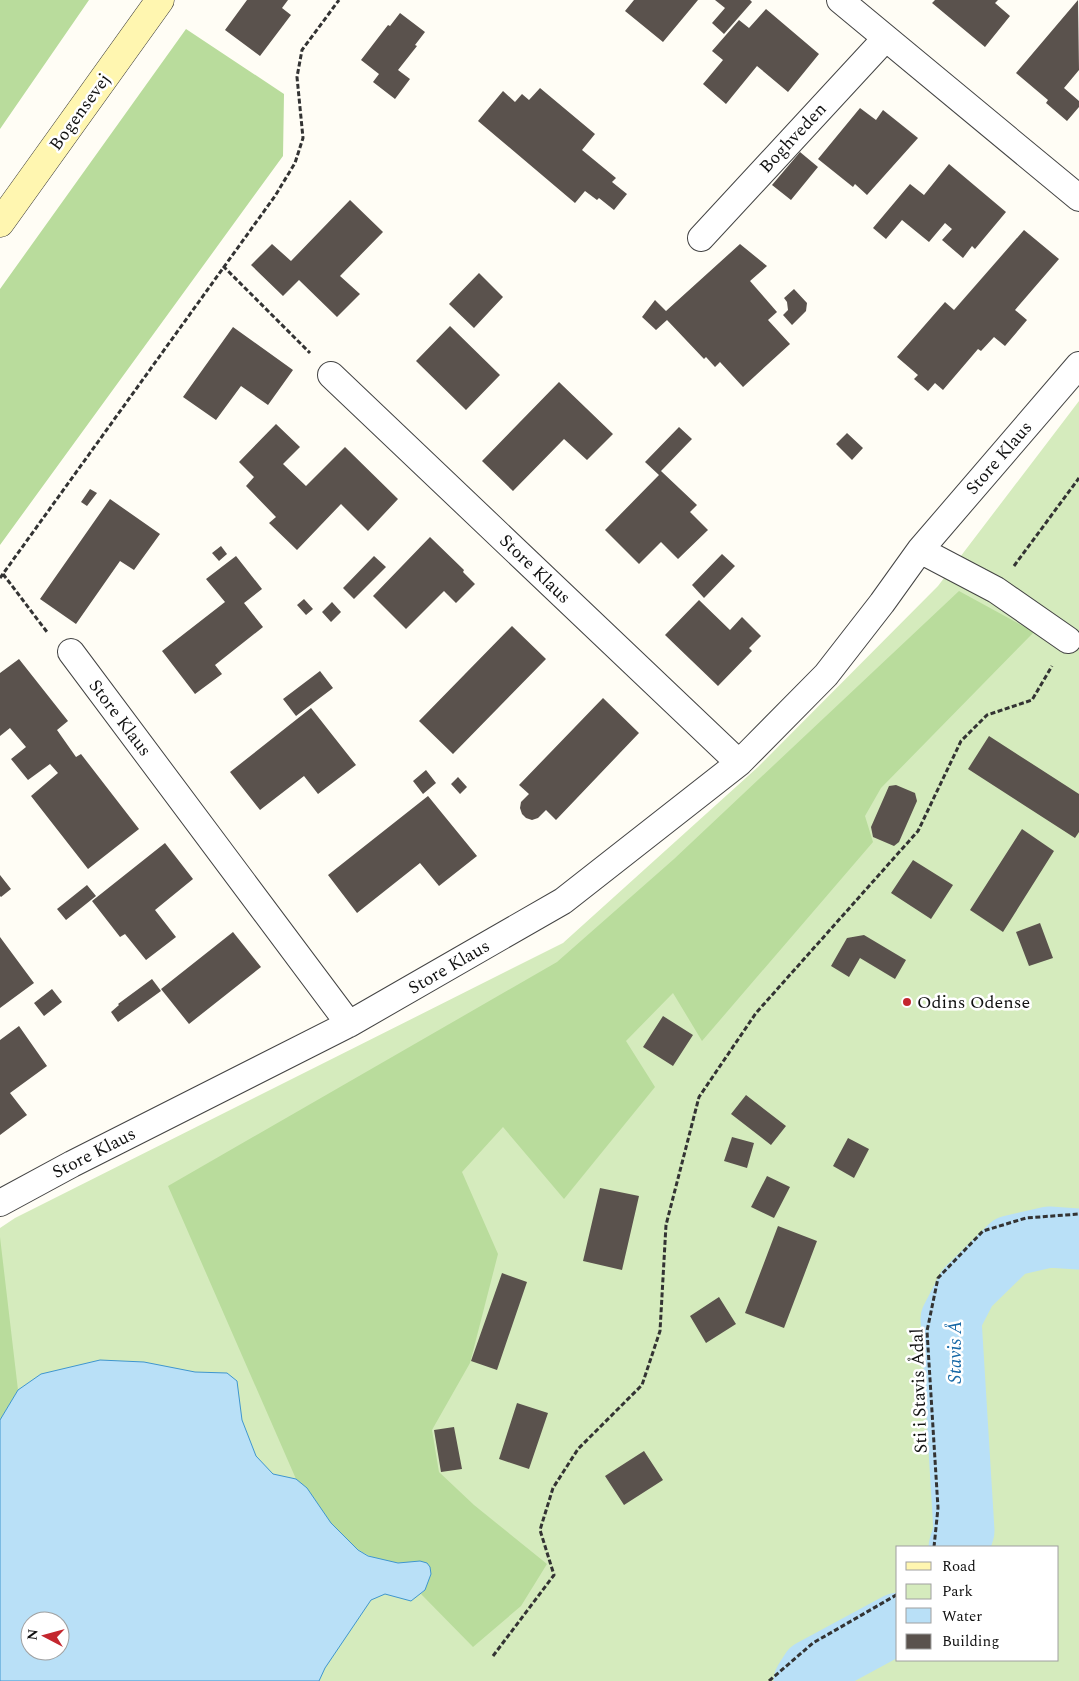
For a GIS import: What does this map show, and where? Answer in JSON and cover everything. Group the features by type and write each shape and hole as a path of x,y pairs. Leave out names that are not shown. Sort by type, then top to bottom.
{"main road":[{"name":"Bogensevej","path":"0,223 160,0"}],"street":[{"path":"840,0 1079,198"},
{"name":"Boghveden","path":"701,238 885,38"},
{"name":"Store Klaus","path":"0,1202 350,1024 562,902 739,763 826,675 920,550 1079,365"},
{"name":"Store Klaus","path":"331,375 739,763"},
{"path":"920,550 996,590 1068,640"},
{"name":"Store Klaus","path":"71,652 350,1024"}],"path":[{"path":"71,652 62,651 1,576 275,196 295,163 303,138 297,77 302,50 339,0"},
{"path":"223,266 331,375"},
{"path":"996,590 1079,478"},
{"path":"493,1656 554,1575 540,1530 553,1488 578,1449 642,1384 660,1331 666,1225 699,1097 756,1013 918,831 961,741 987,714 1032,700 1068,640"},
{"name":"Sti i Stavis Ådal","path":"934,1546 938,1508 927,1332 938,1278 983,1231 1026,1218 1079,1214"},
{"path":"769,1681 813,1643 896,1595"}],"green space":[{"path":"0,0 89,0 0,129"},
{"path":"186,29 284,94 283,156 0,545 0,289"},
{"path":"1079,401 1079,1681 0,1681 0,1228 15,1218 563,943 758,767 938,586"},
{"path":"959,591 1034,632 881,788 865,816 873,842 702,1041 673,993 626,1041 655,1087 564,1199 503,1127 462,1172 498,1254 470,1363 432,1430 439,1472 474,1505 547,1564 521,1606 473,1647 421,1594 425,1590 420,1561 406,1563 381,1560 359,1550 339,1533 310,1494 296,1479 168,1186 557,962 674,859"},
{"path":"0,1237 18,1390 0,1420"}],"water":[{"path":"100,1360 144,1362 195,1372 227,1373 237,1381 242,1420 256,1456 273,1474 296,1479 307,1488 331,1523 358,1550 368,1556 398,1563 420,1561 427,1563 431,1574 425,1590 411,1601 385,1594 371,1600 325,1668 319,1681 0,1681 0,1420 18,1390 41,1374"}],"building":[{"path":"247,0 288,0 282,8 291,15 260,56 225,30"},
{"path":"634,0 698,0 663,42 625,11"},
{"path":"715,0 750,0 752,2 724,34 712,23 725,8"},
{"path":"935,0 998,0 995,3 1010,16 985,47 932,3"},
{"path":"1078,0 1079,70 1064,88 1079,101 1079,107 1067,121 1046,103 1048,100 1016,73"},
{"path":"766,9 819,54 788,92 757,66 726,104 703,84 723,60 712,51 739,20 749,28"},
{"path":"400,13 425,32 415,45 417,46 398,70 410,79 395,99 373,82 379,74 361,60 388,25 390,26"},
{"path":"540,88 595,134 582,150 616,178 612,182 627,194 614,210 599,198 597,200 585,191 575,203 478,121 503,91 515,102 522,94 529,100"},
{"path":"860,108 876,120 883,110 918,138 867,195 855,184 853,187 818,159"},
{"path":"800,152 818,167 791,200 772,185"},
{"path":"949,164 1006,212 975,249 972,246 963,258 942,240 952,229 945,223 929,242 902,220 886,239 873,228 910,184 924,195"},
{"path":"350,200 383,232 340,276 360,294 337,317 299,280 283,296 251,265 272,244 291,261"},
{"path":"1024,230 1059,259 1015,310 1027,320 1005,346 994,337 981,351 978,349 943,390 935,383 928,391 914,379 918,375 897,357 945,302 954,310"},
{"path":"740,244 767,266 750,281 777,312 768,320 790,344 743,387 720,362 715,367 706,357 704,359 667,320 656,330 642,317 655,300 666,311"},
{"path":"479,273 503,297 474,328 449,304"},
{"path":"794,289 807,303 806,311 792,325 783,315 788,310 787,302 784,298"},
{"path":"450,326 500,375 466,410 416,361"},
{"path":"233,327 293,370 268,405 241,386 216,420 183,397"},
{"path":"559,382 613,434 587,460 564,439 513,491 482,461"},
{"path":"276,424 300,447 283,464 306,486 345,447 398,499 368,531 341,504 297,550 269,523 276,517 246,486 254,477 239,462"},
{"path":"679,427 692,439 661,471 697,505 690,512 708,530 678,559 661,542 639,564 605,530 659,475 645,462"},
{"path":"847,433 863,448 852,460 836,444"},
{"path":"90,489 97,493 87,506 81,502"},
{"path":"110,499 160,534 134,570 120,561 76,624 40,599"},
{"path":"430,537 464,570 463,572 475,584 456,603 444,591 406,629 373,596"},
{"path":"221,546 227,554 219,561 212,553"},
{"path":"722,554 735,566 704,598 692,585"},
{"path":"236,556 262,589 244,603 263,627 215,665 222,674 195,694 162,651 225,602 206,579"},
{"path":"374,556 386,567 354,599 343,588"},
{"path":"304,599 313,609 306,615 297,605"},
{"path":"699,600 730,630 742,617 761,636 749,648 752,651 718,686 665,635"},
{"path":"332,602 341,612 331,622 322,612"},
{"path":"512,626 546,659 453,754 419,721"},
{"path":"19,659 68,721 57,730 76,757 81,754 139,829 88,869 31,796 58,773 50,764 28,780 11,759 26,747 10,728 0,736 0,673"},
{"path":"320,671 333,688 296,716 283,699"},
{"path":"603,698 639,733 556,820 546,810 538,818 532,820 526,818 520,808 521,802 529,794 519,785"},
{"path":"311,708 356,765 318,794 304,776 260,810 230,772"},
{"path":"989,736 1079,794 1079,832 1075,838 968,769"},
{"path":"426,770 436,783 423,794 413,781"},
{"path":"458,777 467,787 460,794 451,784"},
{"path":"896,785 915,793 917,801 899,842 894,846 873,837 871,827 889,786"},
{"path":"428,796 477,856 439,886 420,863 357,913 328,875"},
{"path":"1022,829 1054,851 1003,932 970,910"},
{"path":"165,843 193,879 155,910 176,937 146,960 125,934 120,937 92,901"},
{"path":"913,860 953,885 931,919 891,893"},
{"path":"0,875 11,889 1,897 0,896"},
{"path":"87,885 96,896 66,920 57,909"},
{"path":"1040,923 1053,958 1029,966 1016,932"},
{"path":"233,932 261,967 189,1024 161,989"},
{"path":"864,935 906,960 895,979 860,958 849,977 831,966 847,938"},
{"path":"0,937 34,983 0,1008"},
{"path":"152,979 161,991 118,1022 111,1012 118,1004"},
{"path":"52,989 62,1002 44,1016 34,1003"},
{"path":"663,1016 693,1035 673,1066 643,1047"},
{"path":"19,1026 47,1066 10,1093 27,1115 0,1135 0,1040"},
{"path":"746,1095 786,1126 771,1145 731,1114"},
{"path":"732,1137 754,1143 747,1168 724,1161"},
{"path":"848,1138 869,1149 854,1178 833,1166"},
{"path":"767,1176 790,1187 774,1218 751,1207"},
{"path":"600,1188 639,1196 622,1270 583,1261"},
{"path":"778,1226 817,1241 784,1328 745,1313"},
{"path":"502,1273 527,1282 497,1370 471,1361"},
{"path":"719,1297 736,1324 706,1343 690,1316"},
{"path":"517,1403 548,1413 529,1469 499,1459"},
{"path":"454,1427 462,1469 441,1472 434,1430"},
{"path":"644,1451 663,1480 624,1505 605,1476"}],"waterway":[{"name":"Stavis Å","path":"959,1546 964,1531 951,1319 967,1288 1010,1246 1049,1237 1079,1239"},
{"name":"Stavis Å","path":"804,1681 811,1670 896,1624"}],"place":[{"name":"Odins Odense","path":"907,1002"}]}
